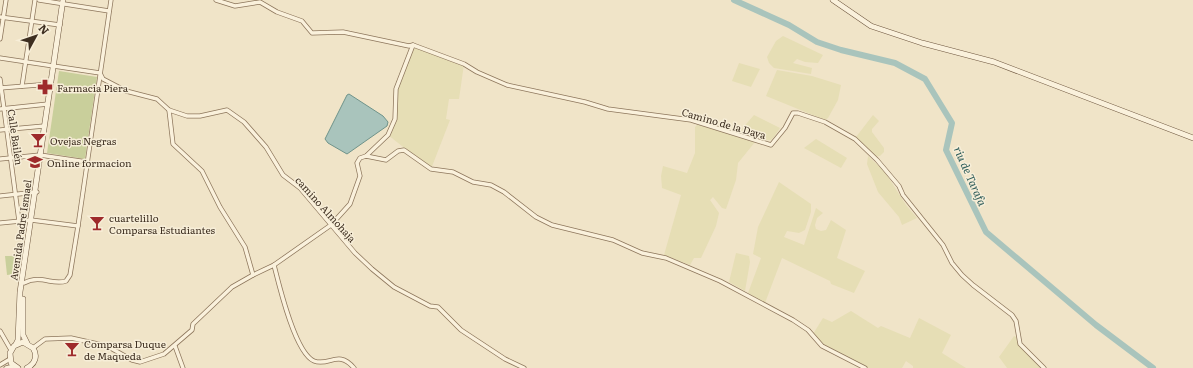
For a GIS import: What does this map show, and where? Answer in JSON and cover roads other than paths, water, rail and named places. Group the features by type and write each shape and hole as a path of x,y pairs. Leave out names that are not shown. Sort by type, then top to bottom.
{"main road":[{"path":"832,0 871,26 922,43 994,62 1193,138"},
{"name":"Avenida Padre Ismael","path":"27,343 24,335 24,283 41,155 64,2"},
{"name":"Avenida Padre Ismael","path":"41,155 44,126 54,66"},
{"name":"Avenida Padre Ismael","path":"10,359 12,346 18,340 20,292 32,220"},
{"path":"12,346 27,343 33,348 35,359 27,368"},
{"path":"10,359 16,367"}],"street":[{"path":"0,39 2,17 6,0"},
{"path":"22,86 35,0"},
{"path":"39,0 64,2 109,11"},
{"path":"24,283 41,279 61,283 66,281 70,275 111,0"},
{"name":"Camino de la Daya","path":"216,0 235,6 260,2 277,12 302,21 312,33 343,32 409,46 413,45 464,64 477,72 507,85 585,102 608,109 691,120 771,145 785,128 793,113 798,113 825,122 855,139 877,160 943,245 952,264 962,275 1012,315 1016,321 1020,344 1044,368"},
{"path":"2,17 60,25"},
{"path":"33,348 45,339 71,338 107,346 132,360 140,362 164,354 192,330 193,324 232,287 274,265 331,225 350,204 360,176 357,163 360,158 366,156 388,135 395,119 396,89 413,45"},
{"path":"0,58 100,73"},
{"name":"camino Almohaja","path":"100,73 103,79 126,91 157,99 169,110 186,116 200,116 227,110 244,122 266,147 283,175 300,188 355,253 394,287 430,306 438,307 461,330 505,359 524,368"},
{"name":"Calle Bailén","path":"0,79 2,109 7,130 19,221"},
{"path":"1,88 51,84"},
{"path":"2,109 48,104"},
{"path":"169,110 173,144 202,171 217,202 245,247 253,275"},
{"path":"0,130 44,126"},
{"path":"366,156 386,160 398,151 404,150 431,169 453,172 473,182 490,185 504,192 536,217 552,225 599,236 642,253 666,258 720,281 793,320 808,330 822,346 865,368"},
{"path":"0,159 41,155 87,162"},
{"path":"0,196 36,192"},
{"path":"0,223 32,220 78,226"},
{"path":"274,265 281,296 289,318 299,340 309,356 316,362 342,359 348,361 354,368"},
{"path":"0,331 12,346"},
{"path":"175,346 183,368"},
{"path":"0,365 10,359"},
{"path":"6,368 16,367"}],"water":[{"path":"349,94 383,116 388,122 387,126 347,154 328,143 325,139 347,95"}],"waterway":[{"name":"riu de Tarafa","path":"734,0 789,25 817,42 841,50 895,63 925,79 952,123 946,150 986,232 1096,325 1153,368"}],"place":[{"name":"Farmacia Piera","path":"45,87"},
{"name":"Ovejas Negras","path":"38,140"},
{"name":"Online formacion","path":"35,162"},
{"name":"cuartelillo Comparsa Estudiantes","path":"97,223"},
{"name":"Comparsa Duque de Maqueda","path":"72,349"}]}
